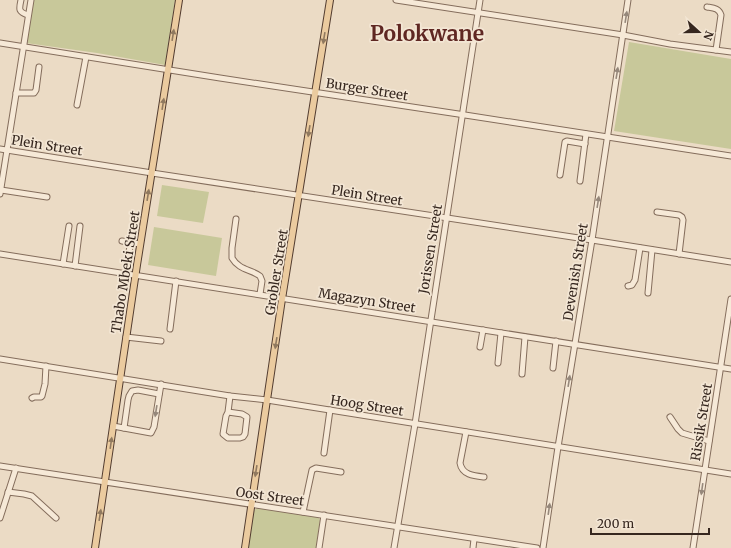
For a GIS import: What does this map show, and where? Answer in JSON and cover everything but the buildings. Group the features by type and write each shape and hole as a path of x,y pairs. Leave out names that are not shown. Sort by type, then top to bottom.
{"main road":[{"name":"Thabo Mbeki Street","path":"95,548 135,275 179,0"},
{"name":"Grobler Street","path":"245,548 282,299 330,0"}],"street":[{"path":"21,0 19,8 20,11 28,15"},
{"path":"0,194 31,0"},
{"path":"396,0 623,35 670,44 731,52"},
{"path":"438,7 440,0"},
{"name":"Jorissen Street","path":"394,548 415,424 480,0"},
{"name":"Devenish Street","path":"543,548 592,240 628,0"},
{"path":"707,6 717,9 721,14 716,50"},
{"name":"Burger Street","path":"0,44 731,156"},
{"path":"77,105 86,57"},
{"path":"16,93 34,93 36,90 39,67"},
{"path":"580,181 586,134"},
{"path":"560,175 565,142 585,144"},
{"name":"Plein Street","path":"0,149 731,262"},
{"path":"0,190 47,197"},
{"path":"657,212 679,215 682,217 683,220 678,254"},
{"path":"236,219 232,258 243,268 260,276 262,281 260,294"},
{"path":"128,258 134,223"},
{"path":"63,264 69,226"},
{"path":"75,266 80,226"},
{"path":"122,241 140,244"},
{"path":"628,286 632,285 635,280 640,248"},
{"path":"648,293 652,250"},
{"name":"Magazyn Street","path":"0,254 731,369"},
{"path":"170,329 176,281"},
{"name":"Rissik Street","path":"693,548 731,299"},
{"path":"480,347 483,330"},
{"path":"498,363 501,333"},
{"path":"126,337 161,341"},
{"path":"522,374 525,337"},
{"path":"553,368 556,342"},
{"name":"Hoog Street","path":"0,359 731,474"},
{"path":"32,398 42,396 46,384 46,366"},
{"path":"113,426 149,433 152,432 161,384"},
{"path":"124,428 128,400 132,392 138,390 159,394"},
{"path":"228,412 242,414 247,417 246,434 243,437 228,438 223,435 230,396"},
{"path":"324,453 330,410"},
{"path":"670,417 682,433 709,441"},
{"path":"466,432 460,466 468,474 484,477"},
{"name":"Oost Street","path":"0,466 537,548"},
{"path":"0,518 16,468"},
{"path":"303,512 312,470 316,468 341,472"},
{"path":"8,492 32,496 56,518"},
{"path":"319,548 324,515"},
{"path":"473,548 474,539"}],"green space":[{"path":"33,0 175,0 165,65 97,53 26,43"},
{"path":"629,42 731,59 731,149 614,131"},
{"path":"162,185 209,192 203,223 157,216"},
{"path":"154,227 222,238 216,276 148,265"},
{"path":"259,507 319,517 320,521 316,548 248,548 254,510"}],"district":[{"name":"Polokwane","path":"427,34"}]}
